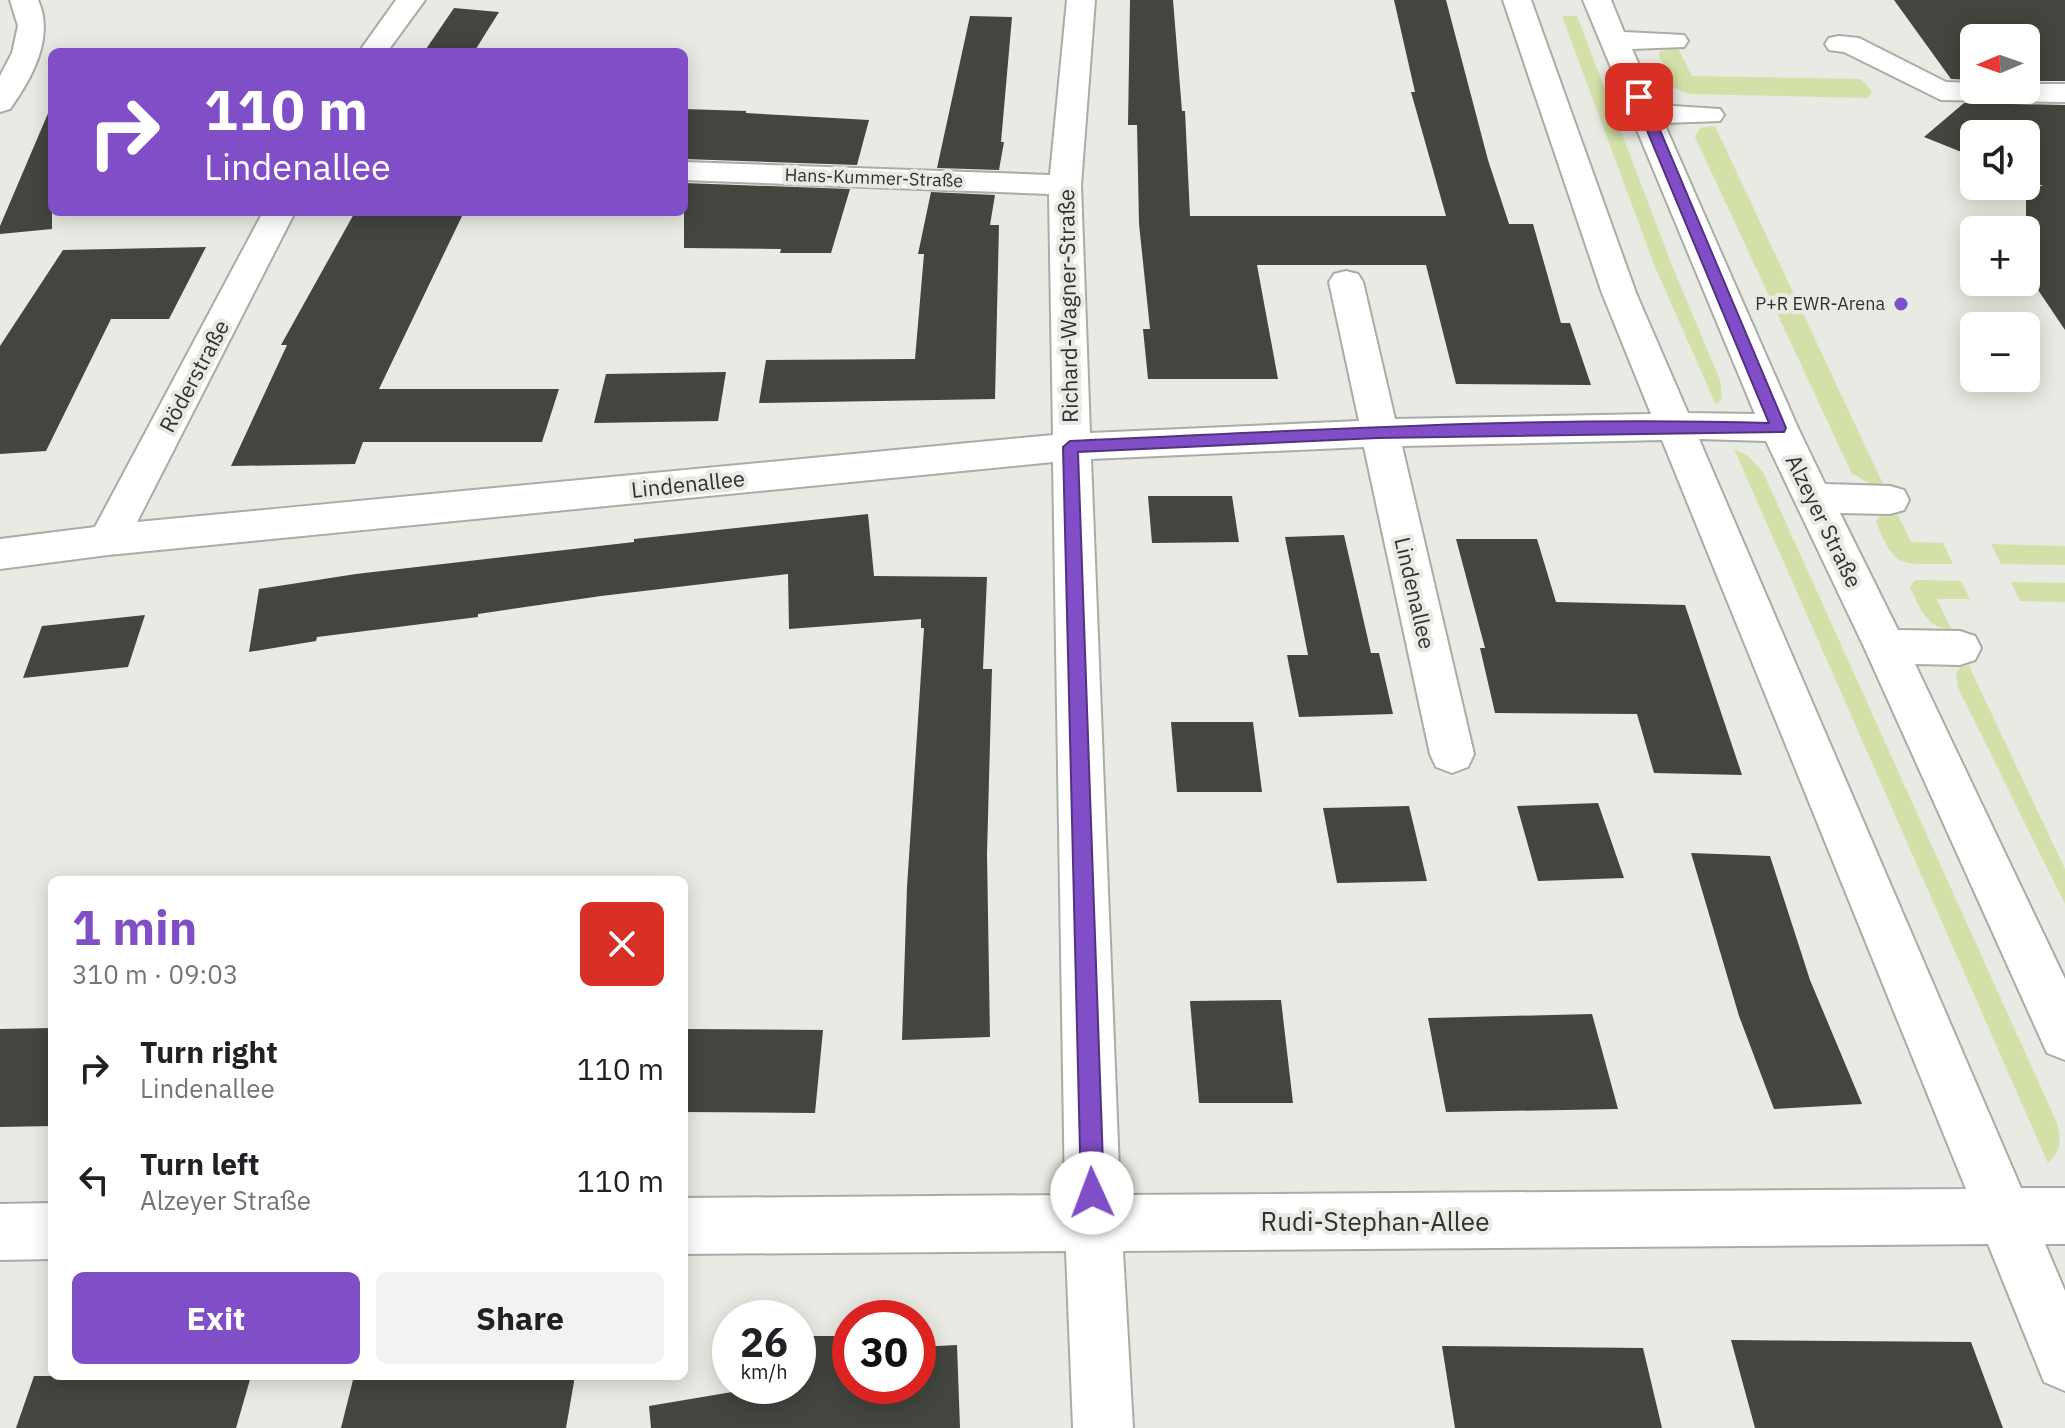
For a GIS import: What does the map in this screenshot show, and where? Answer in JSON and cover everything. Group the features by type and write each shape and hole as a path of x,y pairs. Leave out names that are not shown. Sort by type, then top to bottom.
{"street":[{"path":"0,103 27,49 34,27 32,13 24,0"},
{"path":"376,48 411,0"},
{"name":"Richard-Wagner-Straße","path":"1081,0 1065,185 1093,1225 1103,1428"},
{"path":"1517,0 1619,293 2065,1361"},
{"name":"Alzeyer Straße","path":"1597,0 1779,428 2062,1021"},
{"path":"1616,40 1674,41"},
{"path":"1839,44 1849,44 1941,91 2065,93"},
{"path":"1646,114 1709,115"},
{"name":"Hans-Kummer-Straße","path":"688,171 1065,185"},
{"name":"Röderstraße","path":"108,540 277,216"},
{"name":"Lindenallee","path":"1346,282 1452,754"},
{"name":"Lindenallee","path":"0,554 108,540 1070,447 1378,433 1779,428"},
{"path":"1813,498 1890,500"},
{"path":"1885,647 1960,648"},
{"name":"Rudi-Stephan-Allee","path":"688,1226 2065,1216"},
{"path":"0,1232 48,1231"}],"green space":[{"path":"1562,16 1577,16 1673,268 1720,380 1722,398 1716,405 1655,267"},
{"path":"1678,48 1692,76 1861,79 1872,91 1868,98 1688,94 1672,87 1659,55 1660,51"},
{"path":"1715,126 1884,486 1852,474 1695,137 1700,128"},
{"path":"1734,449 1747,455 1763,472 2057,1123 2059,1145 2048,1163"},
{"path":"1898,515 1911,542 1943,543 1953,564 1912,563 1896,557 1889,550 1876,522 1880,516"},
{"path":"1991,544 2065,546 2065,565 2001,564"},
{"path":"1914,581 1961,581 1970,599 1937,599 1951,629 1935,625 1924,615 1910,587"},
{"path":"2011,582 2065,583 2065,602 2020,601"},
{"path":"1969,666 2065,869 2065,904 1958,688 1956,673 1961,667"}],"building":[{"path":"1130,0 1173,0 1182,111 1185,111 1190,216 1446,216 1411,92 1415,92 1394,0 1446,0 1488,160 1509,224 1533,224 1561,323 1570,323 1591,385 1456,384 1426,265 1257,265 1278,379 1148,379 1143,329 1150,329 1139,224 1137,125 1128,125"},
{"path":"1894,0 2065,0 2065,81 2040,81 2040,24 1960,24 1960,79 1951,79"},
{"path":"454,8 499,12 476,48 427,48"},
{"path":"970,16 1012,17 1001,142 1004,142 999,170 937,168"},
{"path":"1963,104 2065,105 2065,330 2040,293 2040,216 2026,216 2026,200 2040,200 2040,186 2043,186 2040,185 2040,120 1960,120 1960,151 1924,137"},
{"path":"688,109 869,120 857,165 688,159"},
{"path":"48,113 48,216 52,216 52,229 0,234 0,226"},
{"path":"688,183 850,189 831,253 684,248"},
{"path":"931,192 995,195 990,225 999,225 995,399 759,403 766,360 915,359 924,254 918,254"},
{"path":"353,216 462,216 379,389 559,389 542,442 363,442 355,464 231,466 287,345 281,345"},
{"path":"206,247 169,319 111,319 46,451 0,454 0,346 63,250"},
{"path":"726,372 718,421 594,423 606,374"},
{"path":"1148,496 1232,496 1239,542 1152,543"},
{"path":"868,514 874,576 987,577 983,669 992,669 987,854 990,1037 902,1040 907,887 924,628 921,628 921,619 789,629 788,574 601,596 478,614 478,617 317,637 316,641 249,652 259,589 356,574 634,542 634,539"},
{"path":"1344,535 1371,653 1379,653 1393,714 1299,717 1287,655 1308,655 1285,537"},
{"path":"1456,539 1537,539 1556,602 1685,605 1742,775 1654,773 1637,714 1495,713 1480,648 1485,648"},
{"path":"145,615 128,667 23,678 42,626"},
{"path":"1171,722 1253,722 1262,792 1177,792"},
{"path":"1598,803 1624,878 1538,881 1517,806"},
{"path":"1409,806 1427,881 1337,883 1323,808"},
{"path":"1691,853 1770,856 1810,980 1862,1104 1774,1109 1739,1016"},
{"path":"1281,1000 1293,1103 1199,1103 1190,1001"},
{"path":"1592,1014 1618,1109 1446,1112 1428,1018"},
{"path":"48,1028 48,1126 0,1127 0,1029"},
{"path":"688,1029 823,1030 815,1113 688,1112"},
{"path":"816,1336 832,1336 832,1404 936,1404 936,1346 957,1345 960,1428 651,1428 649,1406 712,1395 712,1404 816,1404"},
{"path":"1731,1340 1971,1342 2003,1428 1755,1428"},
{"path":"1442,1346 1643,1348 1662,1428 1455,1428"},
{"path":"34,1376 48,1376 48,1380 250,1380 236,1428 16,1428"},
{"path":"353,1380 574,1380 566,1428 341,1428"}],"place":[{"name":"P+R EWR-Arena","path":"1901,304"}],"route":[{"path":"1092,1193 1070,447 1378,433 1707,426 1779,428 1639,97"}]}
